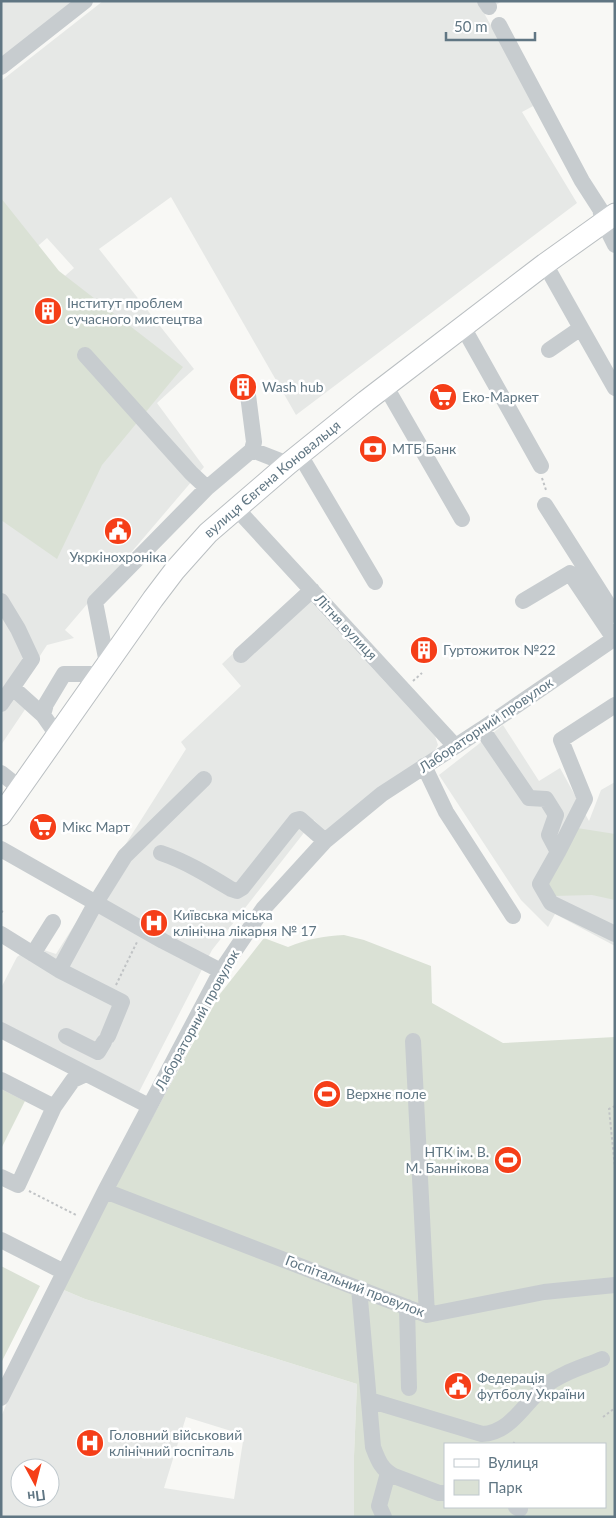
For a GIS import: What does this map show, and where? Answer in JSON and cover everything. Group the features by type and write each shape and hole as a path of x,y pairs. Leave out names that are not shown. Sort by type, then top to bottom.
{"main road":[{"name":"вулиця Євгена Коновальця","path":"1,815 153,599 175,570 208,533 294,460 462,327 609,218"}],"street":[{"path":"1,67 84,1"},
{"path":"499,25 582,181 600,209 609,218 615,245"},
{"path":"545,264 615,388"},
{"path":"462,327 541,466"},
{"path":"549,350 581,328"},
{"path":"84,355 191,473 207,488"},
{"path":"386,387 462,519"},
{"path":"43,715 46,704 64,674 104,669 95,602 207,488 252,450 254,442 248,395"},
{"path":"252,450 294,460 375,582"},
{"path":"545,505 615,615"},
{"name":"Літня вулиця","path":"236,508 455,746"},
{"path":"523,600 570,573 614,639"},
{"path":"241,655 312,590"},
{"path":"1,593 8,620"},
{"path":"1,602 8,620 32,658 1,704"},
{"name":"Лабораторний провулок","path":"1,1398 105,1191 221,971 264,909 325,842 382,794 482,729 614,639"},
{"path":"13,688 43,715 57,735"},
{"path":"615,705 560,740 585,799 540,884 551,904 615,934"},
{"path":"482,729 529,798 546,799 556,816 548,835 558,852"},
{"path":"424,766 446,812 513,916"},
{"path":"1,773 20,788"},
{"path":"59,970 119,865 150,849 204,779"},
{"path":"150,849 199,869 237,891 242,888 296,820 300,819 325,842"},
{"path":"1,849 95,904 221,971"},
{"path":"34,954 53,922"},
{"path":"1,934 59,970 121,1001 122,1004 98,1052 66,1036"},
{"path":"1,1030 149,1106"},
{"path":"413,1041 427,1315"},
{"path":"1,1177 18,1185 54,1107 73,1080 86,1074"},
{"path":"1,1080 54,1107"},
{"name":"Госпітальний провулок","path":"105,1191 427,1315 544,1292 615,1285"},
{"path":"1,1240 64,1272"},
{"path":"359,1288 373,1447 380,1464 388,1473 439,1493 444,1493"},
{"path":"407,1307 408,1388"},
{"path":"369,1400 482,1434 491,1434 505,1427 545,1386 558,1377 602,1360"},
{"path":"384,1517 379,1506 388,1473"}],"path":[{"path":"541,466 542,481 547,492 545,505"},
{"path":"110,996 143,930"},
{"path":"615,1106 609,1109 615,1168"},
{"path":"18,1185 90,1222"},
{"path":"603,1417 615,1408"}],"shaded area":[{"path":"1,1 75,1 1,59"},
{"path":"103,1 502,1 484,13 535,105 522,112 577,203 296,415 171,197 99,249 194,369 157,403 204,467 65,630 74,638 47,645 15,694 28,705 1,745 1,332 74,268 47,238 1,278 1,81"},
{"name":"Київська міська клінічна лікарня № 17","path":"300,590 435,736 438,745 432,755 326,833 314,820 212,950 139,1092 1,1023 1,988 17,957 32,946 56,954 186,749 181,742 241,686 222,664"},
{"path":"503,725 539,781 560,768 589,821 601,790 615,782 615,946 555,914 548,927 521,900 439,775"},
{"path":"59,1288 85,1299 357,1384 354,1517 1,1517 1,1417 23,1364","holes":["186,1417 244,1435 234,1499 164,1488"]}],"green space":[{"path":"1,198 59,271 183,367 102,465 57,559 1,520"},
{"path":"577,828 615,834 615,900 592,895 554,896 546,883"},
{"path":"344,935 364,940 431,966 432,1003 503,1043 615,1037 615,1517 354,1517 357,1384 85,1299 59,1288 220,994 264,938 288,947 322,937"},
{"path":"1,1089 25,1101 1,1149"},
{"path":"1,1266 40,1286 1,1363"}],"place":[{"name":"Інститут проблем сучасного мистецтва","path":"48,311"},
{"name":"Wash hub","path":"243,387"},
{"name":"Еко-Маркет","path":"443,397"},
{"name":"МТБ Банк","path":"373,449"},
{"name":"Укркінохроніка","path":"118,531"},
{"name":"Гуртожиток №22","path":"424,650"},
{"name":"Мікс Март","path":"43,827"},
{"name":"Київська міська клінічна лікарня № 17","path":"154,923"},
{"name":"Верхнє поле","path":"327,1094"},
{"name":"НТК ім. В. М. Баннікова","path":"508,1160"},
{"name":"Федерація футболу України","path":"458,1386"},
{"name":"Головний військовий клінічний госпіталь","path":"90,1443"}]}
